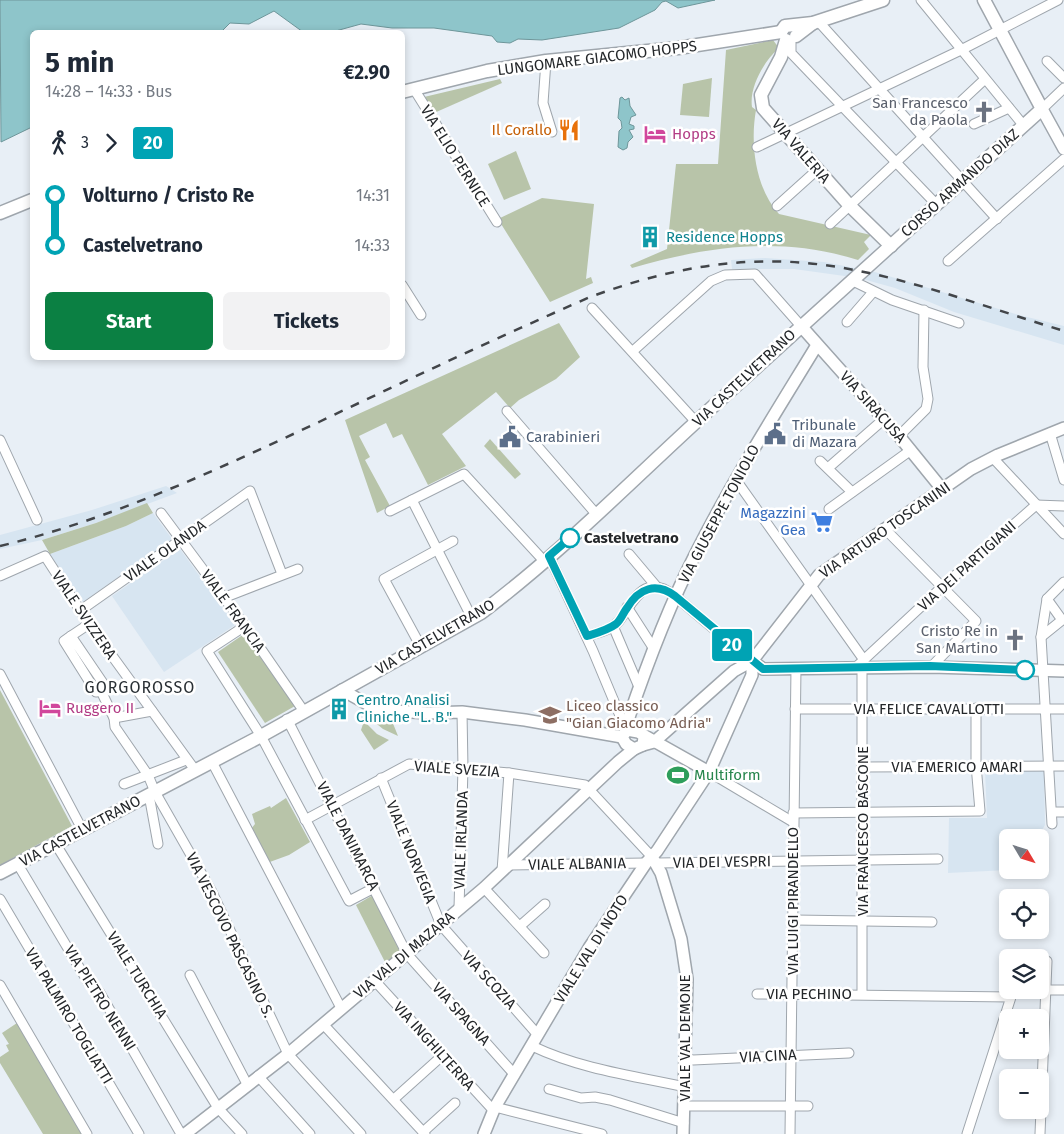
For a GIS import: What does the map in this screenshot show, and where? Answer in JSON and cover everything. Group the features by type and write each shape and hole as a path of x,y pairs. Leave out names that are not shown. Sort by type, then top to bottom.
{"main road":[{"name":"LUNGOMARE GIACOMO HOPPS","path":"408,91 487,71 546,61 789,35 815,22 882,0"},
{"path":"984,0 1042,109"},
{"name":"VIA VALERIA","path":"789,35 781,57 766,83 760,99 764,108 850,206 891,246"},
{"name":"CORSO ARMANDO DIAZ","path":"855,280 1042,109"},
{"path":"0,213 30,201"},
{"name":"VIA CASTELVETRANO","path":"0,873 261,736 303,710 472,618 508,592 597,515 801,326 855,280"}],"street":[{"path":"921,0 1024,126"},
{"path":"756,147 961,50 1058,0"},
{"path":"815,22 880,89 997,219"},
{"path":"789,35 791,53 937,205"},
{"path":"546,61 543,103 552,132"},
{"path":"1047,61 1064,78"},
{"path":"830,224 985,79"},
{"name":"CORSO ARMANDO DIAZ","path":"1042,109 1064,88"},
{"name":"VIA ELIO PERNICE","path":"408,91 497,222"},
{"path":"974,124 1009,108"},
{"path":"1042,109 1064,149"},
{"path":"948,261 1064,159"},
{"path":"777,206 817,170"},
{"path":"632,351 711,281 725,275 755,274 801,326"},
{"path":"855,280 873,292 959,323"},
{"path":"405,290 421,315"},
{"path":"846,322 873,292"},
{"path":"592,308 696,422"},
{"path":"899,436 926,409 927,404 923,367 924,310"},
{"name":"VIA SIRACUSA","path":"801,326 899,436 942,489"},
{"name":"VIA GIUSEPPE TONIOLO","path":"616,763 624,731 639,687 675,596 736,480 817,345"},
{"path":"507,411 597,515"},
{"path":"828,468 884,419"},
{"name":"VIA ARTURO TOSCANINI","path":"752,661 819,575 942,489 992,458 1064,428"},
{"path":"1050,433 1064,480"},
{"path":"0,440 37,520"},
{"path":"829,509 911,450"},
{"path":"992,458 1064,534"},
{"path":"820,461 852,492"},
{"path":"390,511 464,474 546,558 587,636 624,731 644,743 708,772 793,818 862,812 980,811 976,765 976,708"},
{"path":"736,480 777,541 811,583 860,666"},
{"name":"VIALE OLANDA","path":"81,610 250,491 282,574"},
{"path":"412,500 472,618"},
{"path":"1036,505 1064,506"},
{"name":"VIA DEI PARTIGIANI","path":"860,666 942,587 1036,505"},
{"name":"VIALE FRANCIA","path":"160,513 245,626 303,710"},
{"path":"885,529 976,621 930,666"},
{"path":"421,647 384,579 453,541"},
{"path":"629,554 656,586 667,590 675,596 763,669 930,666 1064,671"},
{"name":"VIALE SVIZZERA","path":"0,576 45,556 89,624 195,770"},
{"path":"223,598 298,569"},
{"path":"1052,824 1047,709 1041,637 1047,599 1064,582"},
{"path":"587,636 613,626 618,622 636,596 646,589 656,586"},
{"path":"1041,637 1063,620 1047,599"},
{"path":"627,607 654,649"},
{"path":"89,624 71,636 105,686 101,691 114,718 115,727 148,775 158,844"},
{"path":"245,626 207,651 261,736 349,901 374,888"},
{"path":"613,626 639,687"},
{"name":"VIA VAL DI MAZARA","path":"183,1134 288,1054 407,954 506,868 616,763 734,671 752,661"},
{"name":"VIALE VAL DI NOTO","path":"484,1134 494,1109 588,948 652,861 708,772 752,675 752,661"},
{"name":"VIA FRANCESCO BASCONE","path":"860,666 863,708 862,994"},
{"name":"VIA LUIGI PIRANDELLO","path":"790,1134 794,920 792,860 796,668"},
{"path":"0,674 82,829"},
{"path":"342,690 378,710 428,713 462,712 638,732 644,743"},
{"name":"VIA FELICE CAVALLOTTI","path":"795,709 1064,709"},
{"path":"114,718 152,711"},
{"name":"VIALE IRLANDA","path":"459,908 463,768 462,712"},
{"name":"VIALE DANIMARCA","path":"287,719 332,803 407,954"},
{"path":"124,784 186,760"},
{"path":"212,762 341,1008"},
{"name":"VIALE SVEZIA","path":"305,820 332,803 409,764 509,773 585,785 590,789"},
{"name":"VIA EMERICO AMARI","path":"863,767 1064,766"},
{"path":"506,868 509,773"},
{"name":"VIALE NORVEGIA","path":"381,778 440,925"},
{"path":"590,789 652,861"},
{"name":"VIA VESCOVO PASCASINO S.","path":"152,793 212,892 288,1054 360,1134"},
{"path":"1052,812 1064,812"},
{"name":"VIALE TURCHIA","path":"55,843 218,1108 242,1134"},
{"name":"VIA DEI VESPRI","path":"652,861 938,859"},
{"name":"VIALE ALBANIA","path":"506,868 652,861"},
{"name":"VIALE VAL DEMONE","path":"652,861 681,939 688,979 684,1129"},
{"name":"VIA PIETRO NENNI","path":"17,863 88,982 100,993 183,1134"},
{"path":"484,888 544,953"},
{"name":"VIA PALMIRO TOGLIATTI","path":"0,899 138,1134"},
{"path":"520,926 545,904"},
{"path":"794,920 932,922"},
{"name":"VIA SCOZIA","path":"440,925 538,1035"},
{"name":"VIA SPAGNA","path":"407,954 514,1074"},
{"path":"190,975 247,1084"},
{"name":"VIA INGHILTERRA","path":"375,981 494,1109"},
{"path":"0,985 87,1134"},
{"path":"1049,990 1064,990"},
{"name":"VIA PECHINO","path":"757,994 1011,996 967,1134"},
{"path":"1040,1134 1046,999"},
{"path":"323,1024 424,1133 455,1103"},
{"path":"532,1046 550,1055 583,1065 686,1086"},
{"name":"VIA CINA","path":"687,1059 849,1053"},
{"path":"394,1099 443,1055"},
{"path":"258,1076 310,1134"},
{"path":"549,1088 580,1098 595,1097 610,1100 684,1129"},
{"path":"686,1106 808,1106"},
{"path":"494,1109 602,1134"}],"shaded area":[{"path":"765,258 824,262 875,272 1019,315 1064,326 1064,345 954,312 895,288 859,278 794,269 732,269 731,260"},
{"path":"166,486 177,493 96,523 42,540 0,549 0,535 92,510"},
{"path":"153,513 172,539 83,602 50,554 126,526"},
{"path":"180,549 235,625 164,672 112,596"},
{"path":"985,770 1044,771 1045,825 1043,829 999,829 999,870 948,873 949,818 987,818"}],"green space":[{"path":"773,40 779,48 763,67 755,83 752,99 752,107 756,110 754,151 764,191 779,214 871,235 864,242 869,249 858,260 801,248 773,246 717,249 660,260 632,268 630,265 667,249 676,164 718,164 726,50"},
{"path":"712,78 709,117 680,115 683,84"},
{"path":"500,79 502,83 434,113 424,97"},
{"path":"516,151 531,189 504,200 488,164"},
{"path":"542,198 594,204 586,279 591,277 593,283 550,302 498,219"},
{"path":"559,323 580,357 556,379 519,400 510,408 496,392 442,434 466,466 428,485 402,434 393,438 386,423 359,436 370,457 365,460 390,506 377,513 345,420"},
{"path":"490,439 521,474 515,479 484,446"},
{"path":"147,503 153,513 126,526 50,554 42,540 96,523"},
{"path":"244,634 295,706 265,723 218,652"},
{"path":"0,690 72,826 0,865"},
{"path":"369,710 380,716 390,716 398,736 383,729 367,716"},
{"path":"364,721 377,734 389,740 374,750 361,730"},
{"path":"286,798 310,842 289,855 267,863 251,829 255,824 252,814 270,806 271,808"},
{"path":"373,895 401,954 387,966 356,905"},
{"path":"17,1023 83,1134 43,1134 0,1063 0,1057 9,1051 6,1045 9,1044 2,1033"}],"water":[{"path":"0,0 715,0 678,8 666,1 662,2 655,10 619,28 542,40 518,39 510,43 497,42 492,36 434,28 392,28 361,24 339,30 300,30 274,11 249,24 230,23 223,30 30,30 30,128 1,142"},
{"path":"622,97 625,100 629,98 630,106 636,115 631,117 629,124 634,126 634,129 629,130 633,137 628,142 627,148 623,150 618,147 619,131 622,128 621,121 618,118 620,98"}],"railway":[{"path":"0,546 83,522 163,492 590,297 647,279 705,266 764,261 794,262 854,270 915,284 1064,331"}],"bus line":[{"name":"20","path":"570,538 549,556 587,636 609,628 618,622 636,596 646,589 656,586 667,590 675,596 763,669 930,666 1025,670"}],"place":[{"name":"San Francesco da Paola","path":"984,112"},
{"name":"Il Corallo","path":"569,130"},
{"name":"Hopps","path":"655,134"},
{"name":"Residence Hopps","path":"650,237"},
{"name":"Tribunale di Mazara","path":"775,434"},
{"name":"Carabinieri","path":"510,437"},
{"name":"Magazzini Gea","path":"822,522"},
{"name":"Castelvetrano","path":"570,538"},
{"name":"Cristo Re in San Martino","path":"1015,640"},
{"name":"Ruggero II","path":"50,708"},
{"name":"Centro Analisi Cliniche \"L. B.\"","path":"339,709"},
{"name":"Liceo classico \"Gian Giacomo Adria\"","path":"550,715"},
{"name":"Multiform","path":"678,775"}],"district":[{"name":"GORGOROSSO","path":"140,687"}]}
